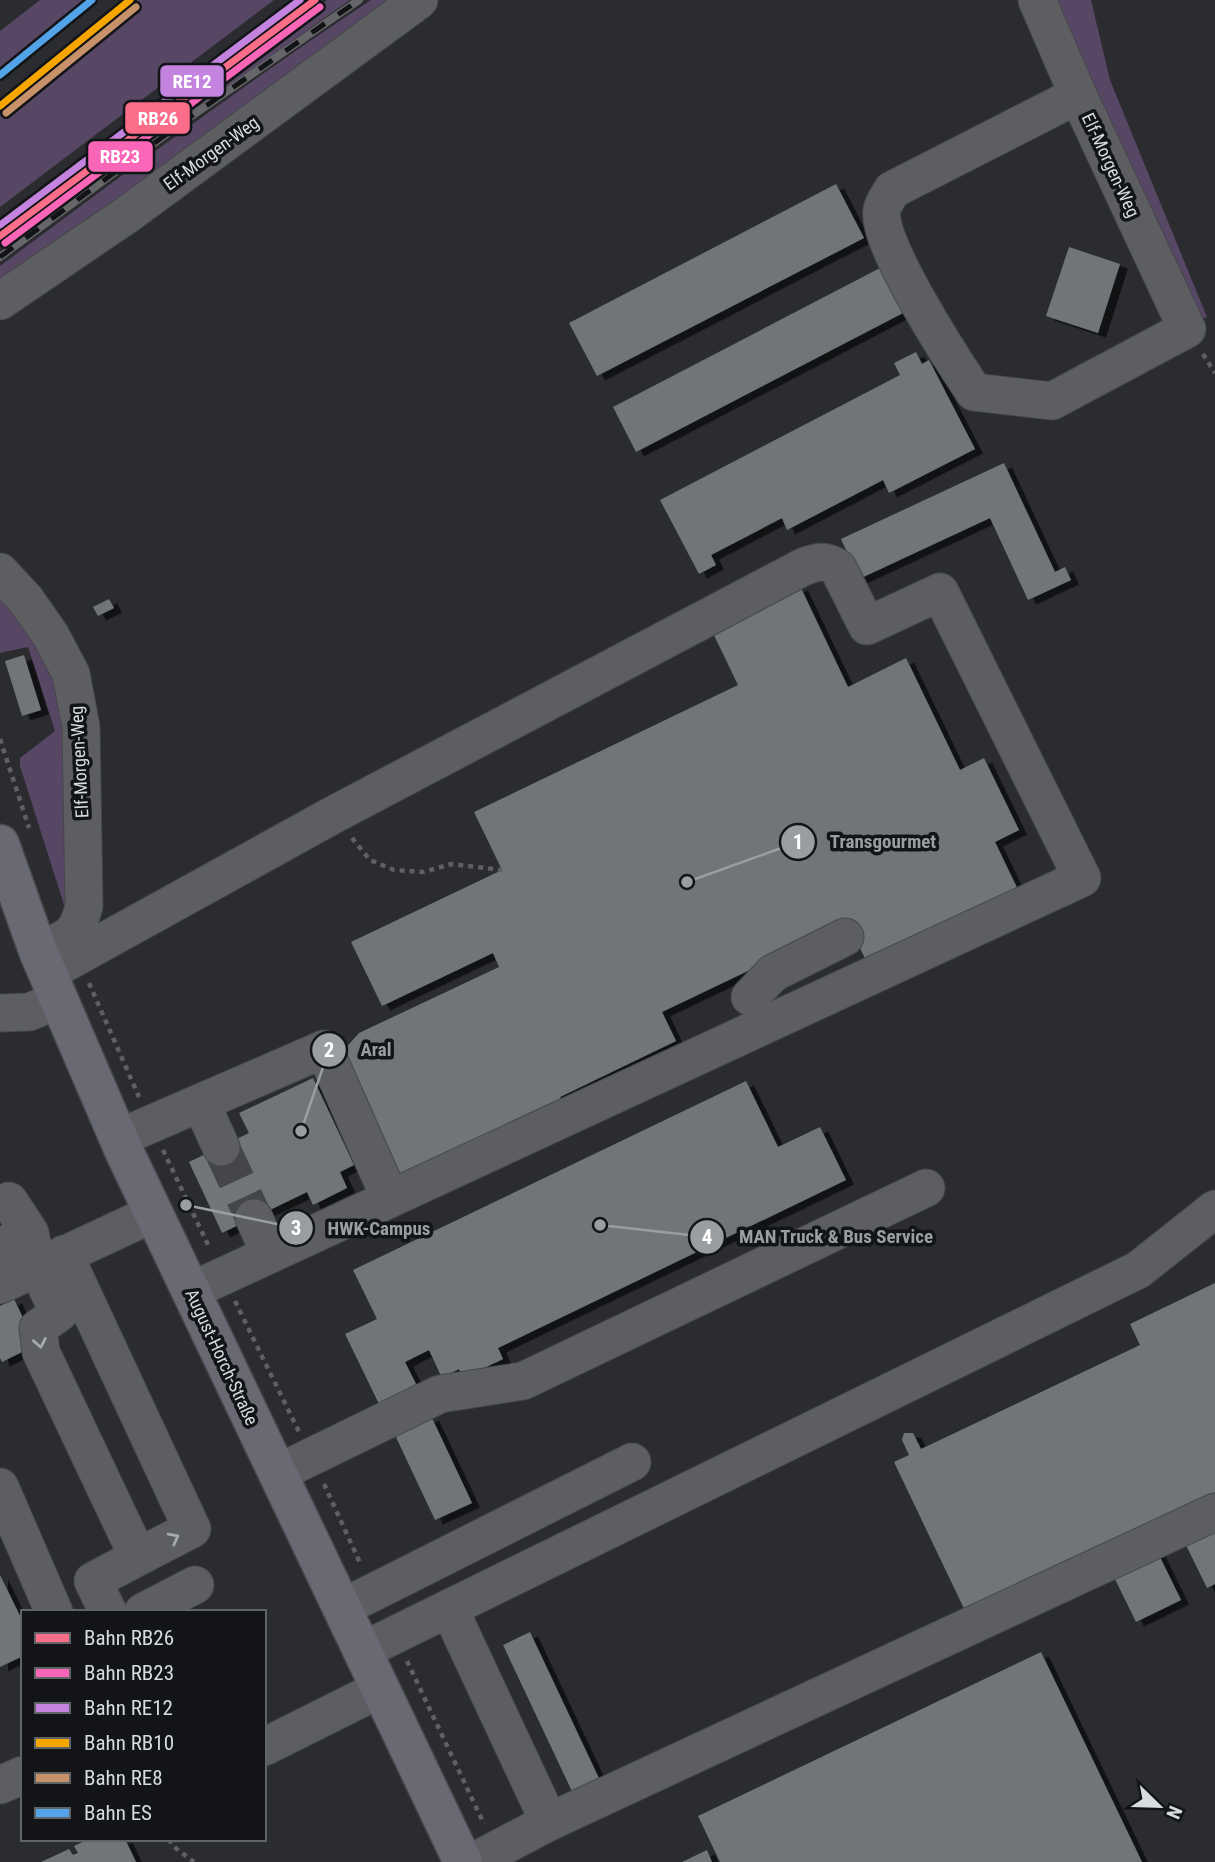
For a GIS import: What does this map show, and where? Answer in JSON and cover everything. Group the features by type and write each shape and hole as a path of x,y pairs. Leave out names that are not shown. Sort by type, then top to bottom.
{"main road":[{"name":"August-Horch-Straße","path":"15,838 55,970 135,1131 154,1213 207,1283 378,1643 380,1689 477,1858"}],"lane":[{"name":"Elf-Morgen-Weg","path":"0,301 128,214 419,0"},
{"name":"Elf-Morgen-Weg","path":"1037,0 1187,330 1052,401 974,392 931,326 883,231 882,210 892,190 1078,95"},
{"path":"0,1013 29,1012 55,970 333,815 803,567 818,561 838,568 867,626 940,592 1082,878 207,1283"},
{"name":"Elf-Morgen-Weg","path":"0,572 26,600 56,645 71,674 81,727 84,906 80,923 55,970"},
{"path":"750,997 773,974 845,937"},
{"path":"135,1131 324,1049 390,1198"},
{"path":"201,1103 221,1147"},
{"path":"294,1465 440,1394 523,1381 926,1188"},
{"path":"9,1201 33,1251 72,1306 192,1529 93,1581 107,1610"},
{"path":"378,1643 1138,1270 1215,1209"},
{"path":"0,1285 33,1251 154,1213"},
{"path":"254,1218 270,1254"},
{"path":"72,1306 38,1328 41,1352 138,1558"},
{"path":"358,1600 632,1462"},
{"path":"0,1487 53,1610"},
{"path":"477,1858 1215,1512"},
{"path":"147,1610 195,1585"},
{"path":"449,1608 549,1822"},
{"path":"266,1747 380,1689"},
{"path":"0,1785 21,1776"}],"path":[{"path":"0,739 15,838"},
{"path":"333,815 370,860 385,867 424,872 451,864 502,870"},
{"path":"55,970 135,1131 358,1600"},
{"path":"378,1643 477,1858"},
{"path":"170,1841 194,1862"}],"shaded area":[{"path":"40,0 87,0 0,71 0,31"},
{"path":"138,0 274,0 0,207 0,113"},
{"path":"327,0 350,0 128,157 125,153 153,130"},
{"path":"371,0 399,0 0,290 0,266 230,97"},
{"path":"1047,0 1091,0 1110,80 1207,317 1195,322"},
{"path":"0,587 66,689 73,907 64,905 20,766 20,758 55,731 28,647 0,653"}],"building":[{"path":"836,184 864,238 597,376 569,323"},
{"path":"1069,247 1120,264 1098,333 1046,316"},
{"path":"880,268 903,313 636,452 613,407"},
{"path":"916,352 922,364 929,360 975,449 889,493 883,480 787,530 782,518 711,555 716,565 699,574 660,500 900,375 894,363"},
{"path":"1004,463 1055,572 1065,567 1071,580 1028,600 990,518 859,579 841,539"},
{"path":"800,586 848,687 906,658 960,770 984,758 1019,830 995,842 1021,896 870,969 848,923 662,1012 676,1041 560,1097 566,1109 401,1176 341,1053 359,1033 499,967 493,953 382,1006 351,942 502,870 474,812 738,685 711,629"},
{"path":"109,599 114,608 98,616 93,607"},
{"path":"24,655 41,710 22,716 5,661"},
{"path":"313,1078 354,1165 340,1172 347,1188 313,1205 307,1192 222,1233 189,1162 249,1133 239,1113"},
{"path":"746,1081 778,1147 820,1127 846,1180 498,1348 503,1359 463,1378 459,1369 442,1378 429,1350 405,1362 417,1386 379,1404 345,1334 377,1319 353,1270"},
{"path":"1215,1283 1215,1500 968,1617 894,1462 909,1455 902,1440 904,1433 913,1433 921,1449 1140,1345 1130,1324"},
{"path":"14,1299 36,1345 2,1362 0,1306"},
{"path":"431,1416 472,1503 435,1520 394,1433"},
{"path":"1215,1519 1215,1584 1207,1588 1181,1535"},
{"path":"1155,1547 1181,1600 1136,1622 1110,1569"},
{"path":"0,1575 21,1618 21,1657 0,1667"},
{"path":"530,1632 604,1789 577,1802 503,1645"},
{"path":"1041,1652 1142,1862 720,1862 698,1816"},
{"path":"85,1841 126,1841 136,1862 41,1862 69,1849 73,1855 78,1853 74,1846"},
{"path":"707,1850 712,1862 682,1862"}],"tunnel":[{"path":"221,1147 254,1218"}],"railway":[{"path":"0,257 180,124 359,0"}],"rail line":[{"name":"ES","path":"0,75 92,0"},
{"name":"RB10","path":"0,106 130,0"},
{"name":"RE12","path":"0,225 300,0"},
{"name":"RB26","path":"0,236 315,0"},
{"name":"RE8","path":"6,113 136,7"},
{"name":"RB23","path":"5,243 320,7"}],"place":[{"name":"Transgourmet","path":"687,882"},
{"name":"Aral","path":"301,1131"},
{"name":"HWK-Campus","path":"186,1205"},
{"name":"MAN Truck & Bus Service","path":"600,1225"}]}
